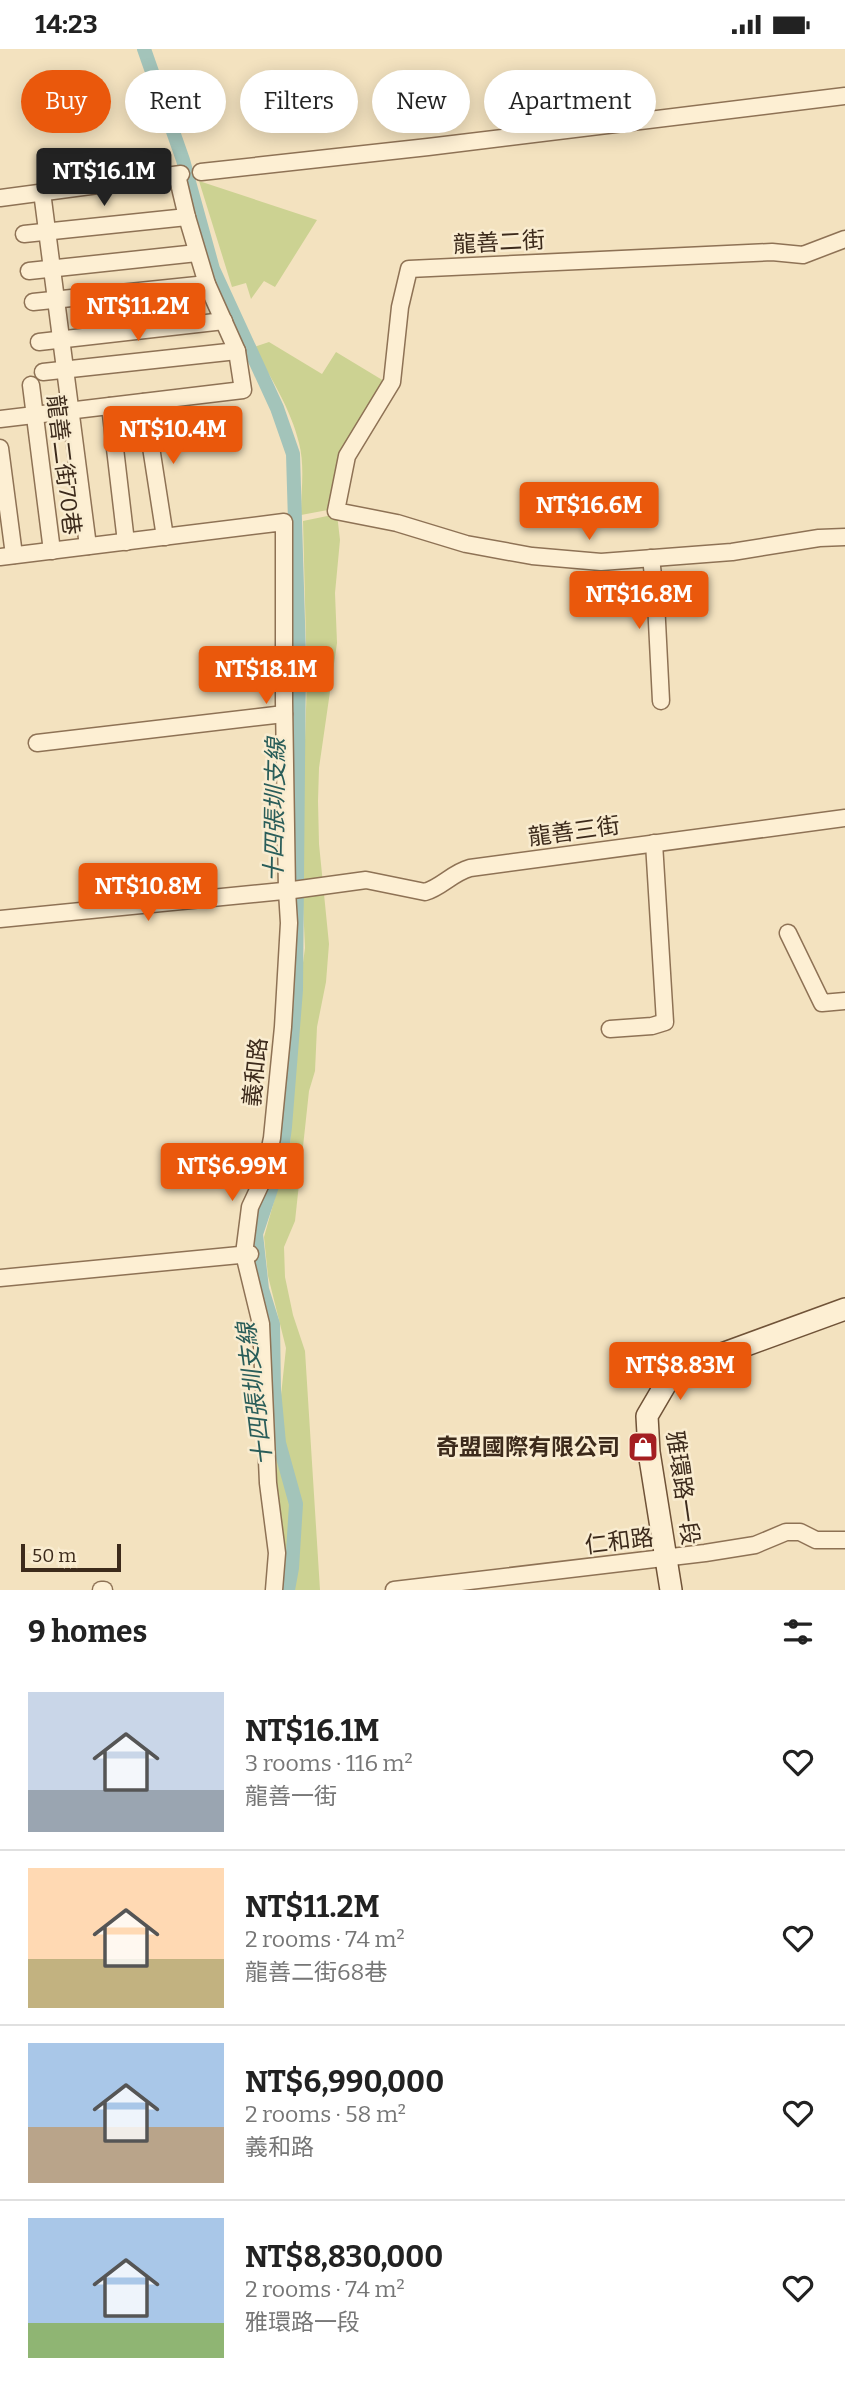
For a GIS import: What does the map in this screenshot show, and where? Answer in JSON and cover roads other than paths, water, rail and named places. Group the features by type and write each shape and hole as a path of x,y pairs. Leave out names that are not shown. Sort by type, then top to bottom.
{"street":[{"path":"201,172 845,96"},
{"path":"0,198 179,175 187,218 206,284 237,351 243,390 0,419"},
{"path":"42,193 88,546"},
{"path":"24,234 187,218"},
{"name":"龍善二街","path":"651,558 601,562 532,556 466,544 397,523 336,511 347,456 392,382 400,307 409,269 772,251 803,255 845,239"},
{"path":"29,271 197,253"},
{"path":"33,302 206,284"},
{"path":"39,342 223,321"},
{"path":"43,372 237,351"},
{"name":"龍善二街70巷","path":"31,385 51,551"},
{"path":"0,447 7,556 165,537 144,402"},
{"path":"110,406 126,542"},
{"name":"義和路","path":"165,537 285,522 284,714 289,923 284,1014 272,1138 264,1177 250,1207 247,1254 261,1325 268,1483 277,1553 274,1590"},
{"path":"661,701 651,558 732,552 819,538 845,537"},
{"path":"37,743 284,714"},
{"name":"龍善三街","path":"290,890 366,880 425,892 433,890 460,870 470,867 845,818"},
{"path":"610,1029 652,1026 665,1022 654,843"},
{"path":"0,919 290,890"},
{"path":"788,933 822,1003 845,1001"},
{"path":"0,1278 247,1254"},
{"name":"雅環路一段","path":"671,1590 649,1451 647,1416 671,1375 845,1309"},
{"name":"仁和路","path":"395,1590 532,1582 755,1545 786,1532 800,1532 816,1540 845,1541"}],"waterway":[{"name":"十四張圳支線","path":"144,49 183,160 213,269 277,408 293,454 299,655 296,990 281,1159 256,1234 262,1289 273,1324 274,1390 279,1443 296,1504 288,1590"}],"place":[{"name":"奇盟國際有限公司","path":"643,1447"}]}
